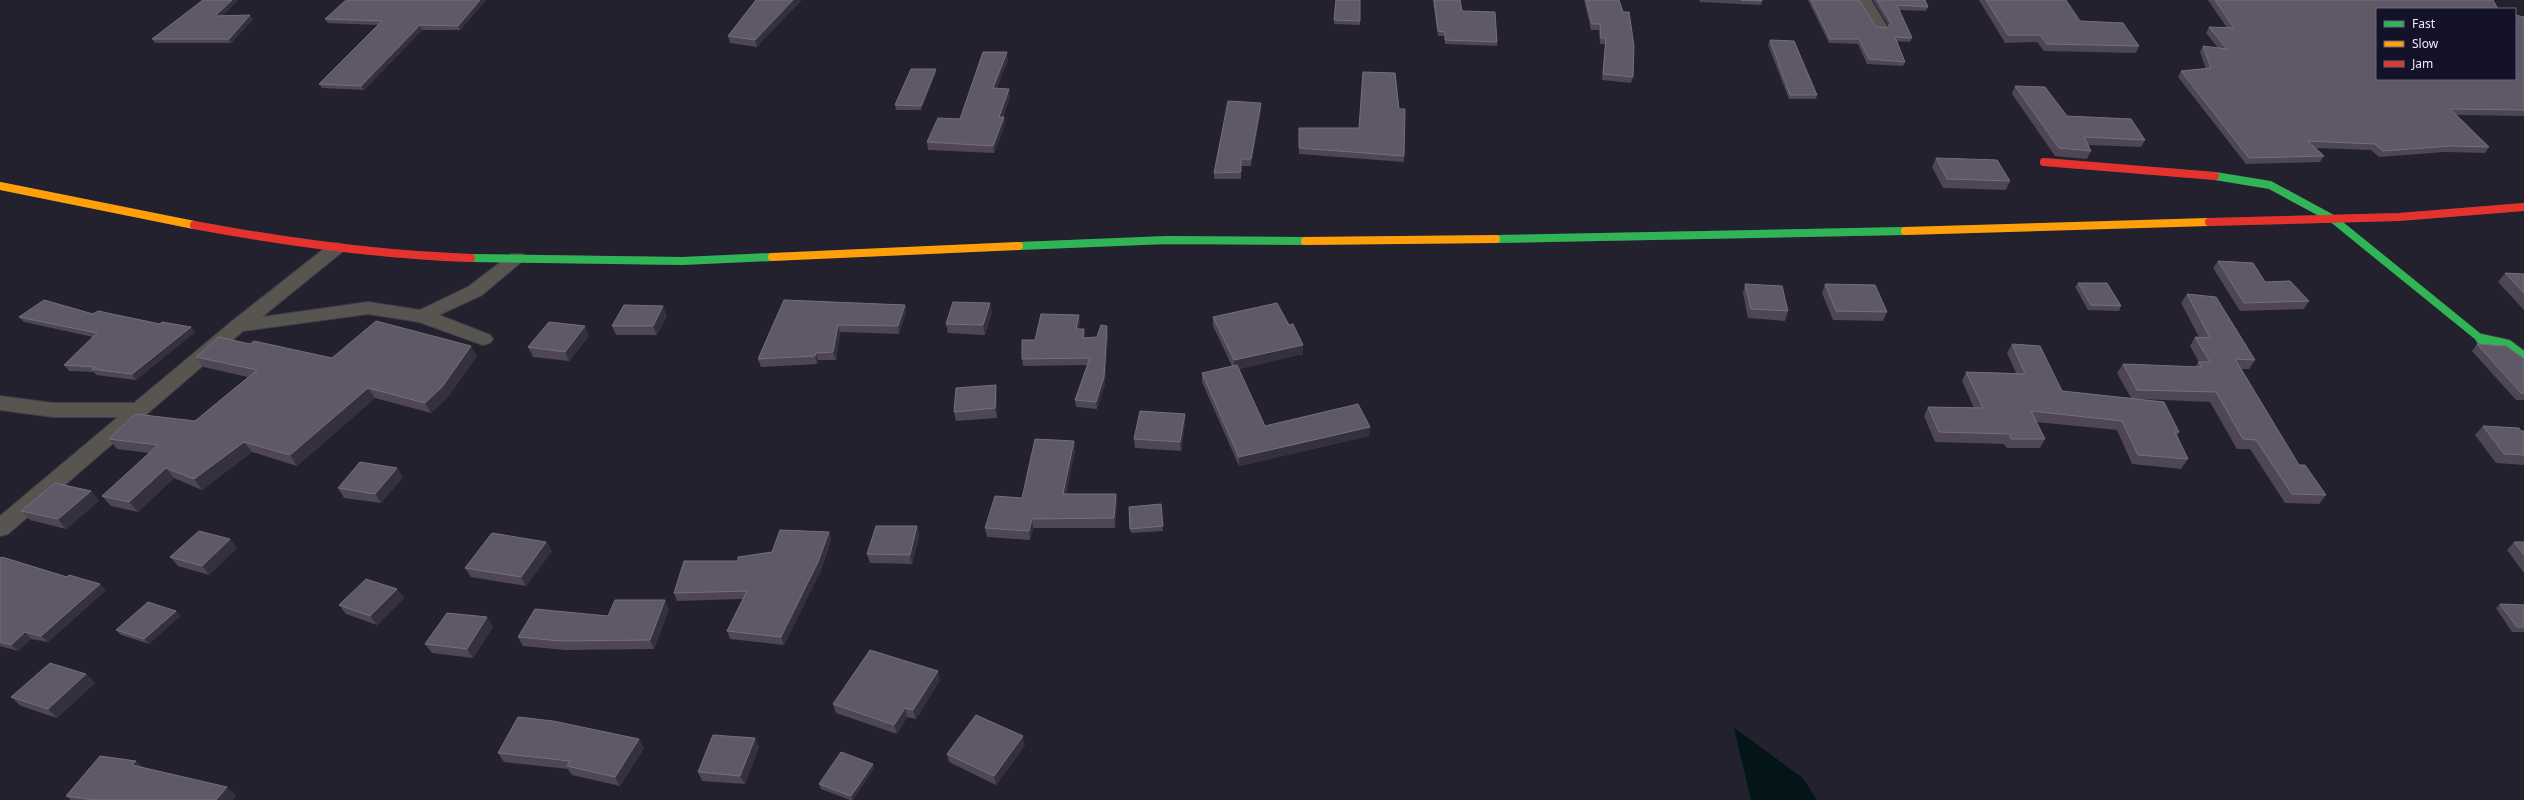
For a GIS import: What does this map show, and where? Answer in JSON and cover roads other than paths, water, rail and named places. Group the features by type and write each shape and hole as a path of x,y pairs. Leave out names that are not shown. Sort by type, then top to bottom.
{"main road":[{"path":"2044,162 2200,173 2270,185 2333,219 2481,339 2508,345 2524,357"},
{"path":"0,186 274,241 415,257 682,261 1167,240 1368,241 1760,235 2399,217 2524,207"}],"street":[{"path":"1864,0 1881,28"},
{"path":"0,528 238,326 336,248"},
{"path":"422,316 475,291 517,258"},
{"path":"238,326 368,308 422,316 483,339"},
{"path":"0,403 53,410 138,410"}]}
